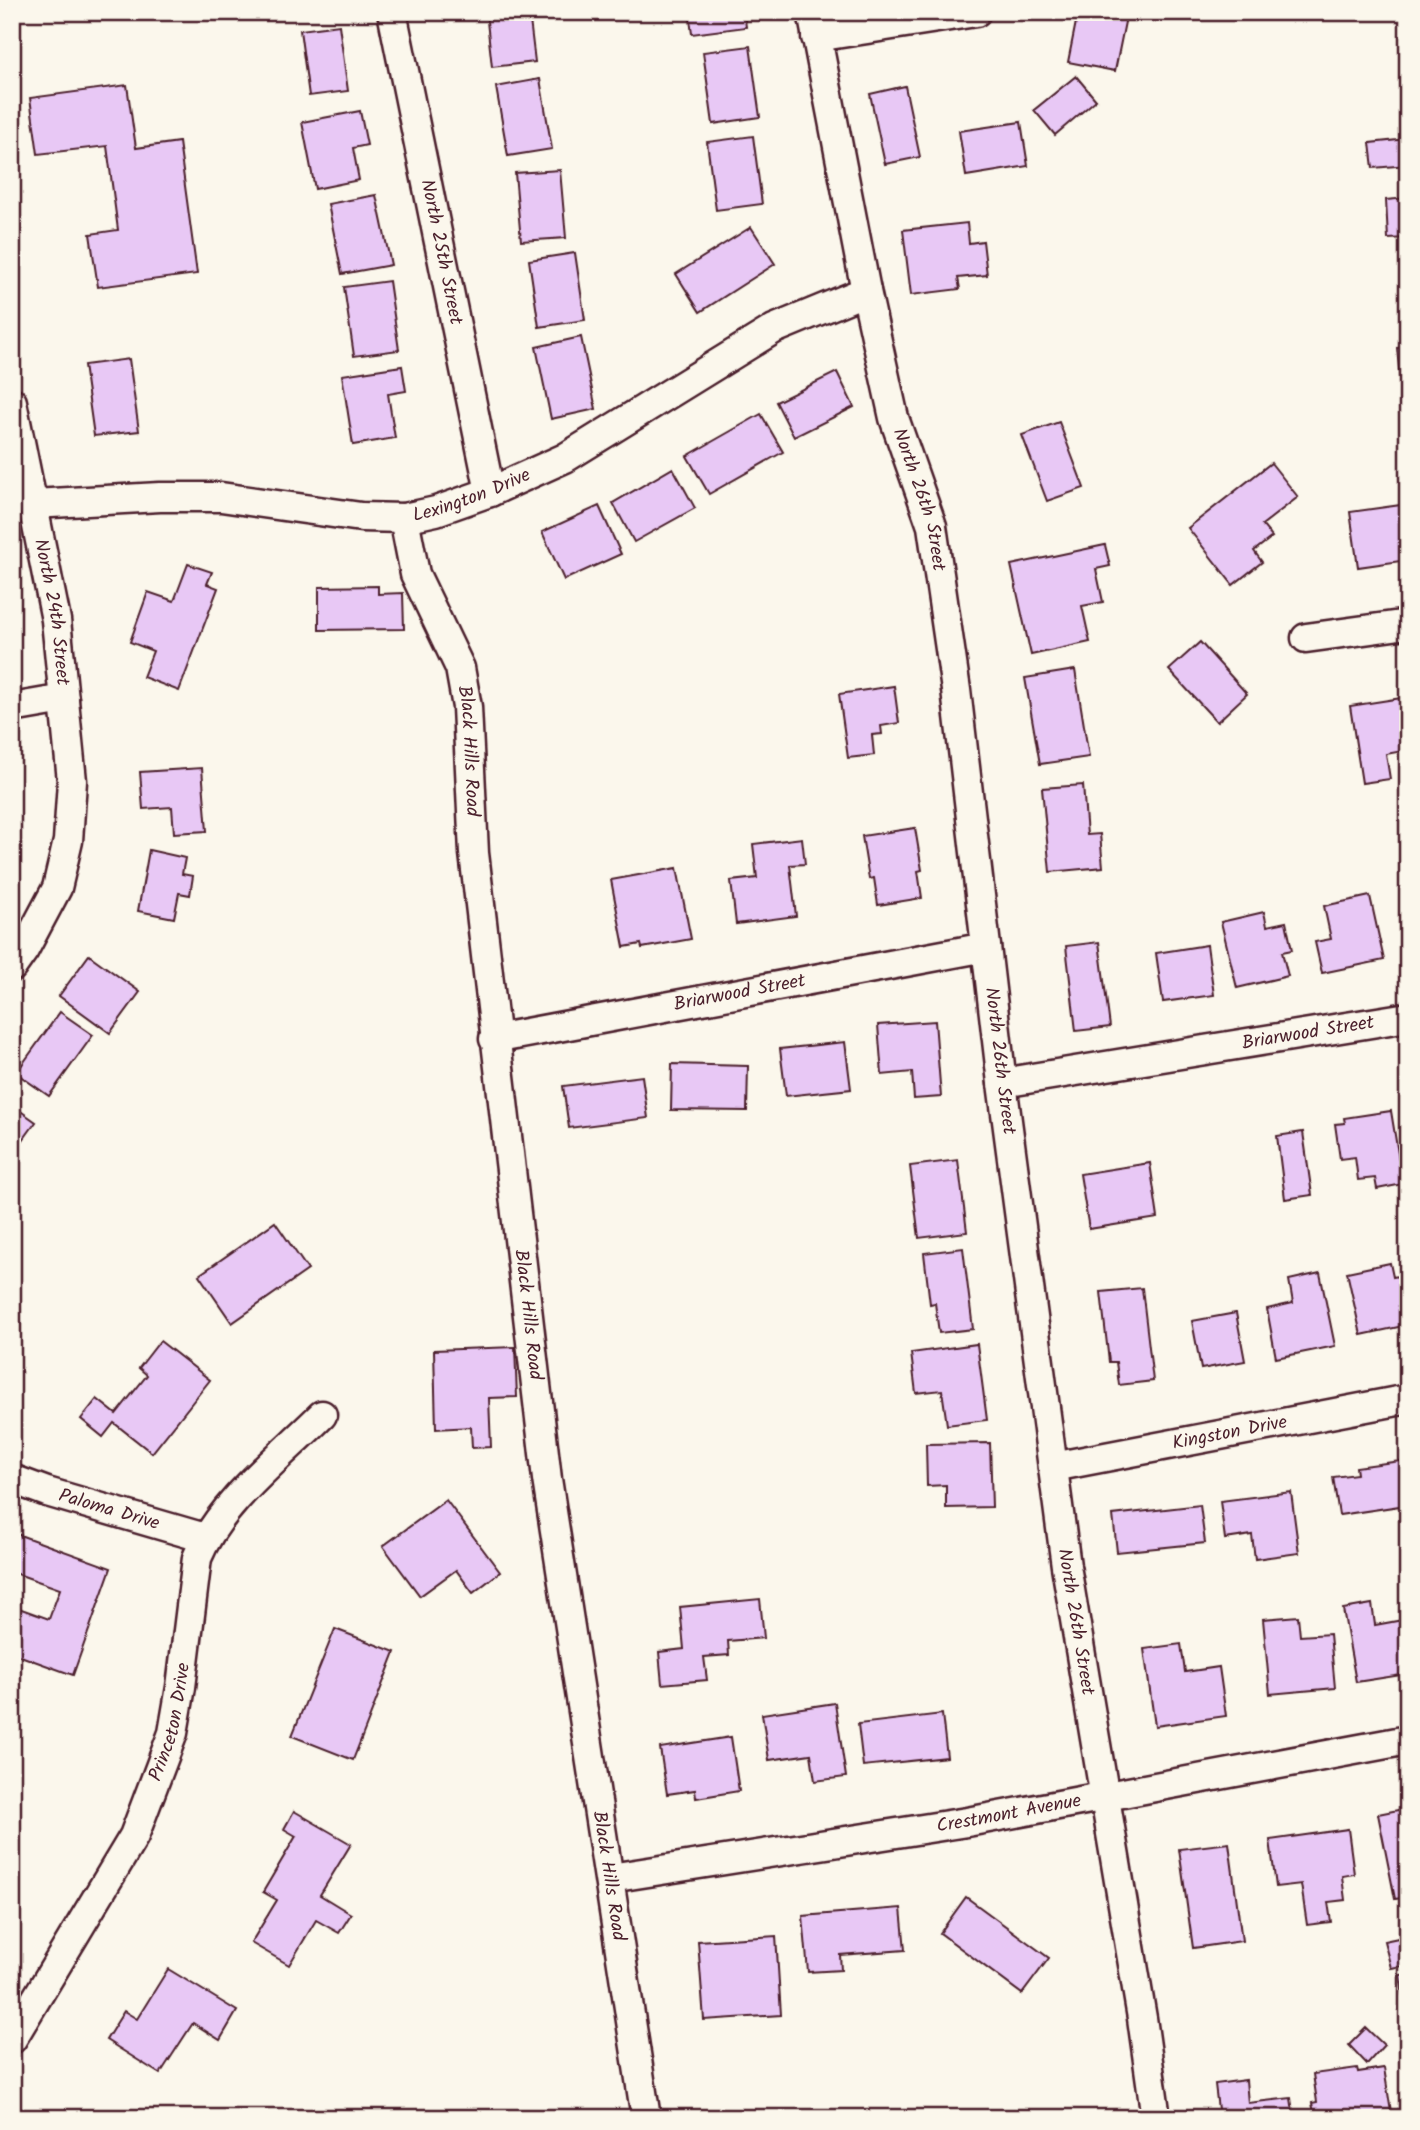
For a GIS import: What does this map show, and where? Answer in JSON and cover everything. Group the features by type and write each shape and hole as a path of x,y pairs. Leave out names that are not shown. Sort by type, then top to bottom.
{"street":[{"name":"North 25th Street","path":"393,12 490,492"},
{"path":"814,24 976,12"},
{"name":"North 26th Street","path":"814,24 894,418 932,526 956,690 1002,1083 1066,1566 1156,2118"},
{"name":"Lexington Drive","path":"33,504 160,497 221,497 361,517 404,518 436,511 490,492 565,458 774,329 866,290"},
{"name":"North 24th Street","path":"12,402 56,620 72,781 68,841 57,888 12,967"},
{"name":"Black Hills Road","path":"404,518 415,574 460,668 467,707 474,853 547,1479 646,2118"},
{"path":"1306,638 1408,624"},
{"path":"12,708 64,699"},
{"name":"Briarwood Street","path":"494,1039 986,947"},
{"name":"Briarwood Street","path":"1002,1083 1408,1017"},
{"name":"Kingston Drive","path":"1053,1467 1408,1399"},
{"name":"Princeton Drive","path":"12,2039 134,1836 173,1733 197,1558 205,1538 228,1508 322,1415"},
{"name":"Paloma Drive","path":"12,1479 47,1492 205,1538"},
{"name":"Crestmont Avenue","path":"610,1878 967,1822 1408,1740"}],"building":[{"path":"486,12 529,12 535,62 492,67"},
{"path":"689,12 744,12 746,27 692,34"},
{"path":"1078,12 1127,12 1115,71 1068,62"},
{"path":"339,25 348,91 309,96 300,30"},
{"path":"750,46 760,117 713,124 703,52"},
{"path":"1076,76 1096,100 1055,135 1034,110"},
{"path":"540,79 552,149 508,156 496,87"},
{"path":"1408,84 1408,165 1373,168 1370,143 1407,139 1401,85"},
{"path":"127,85 136,148 179,142 197,274 98,287 90,234 118,230 107,146 38,154 30,98"},
{"path":"905,86 920,157 885,164 870,94"},
{"path":"360,111 367,145 353,148 359,180 315,189 302,122"},
{"path":"1021,122 1028,166 966,176 959,131"},
{"path":"753,136 762,204 716,210 707,142"},
{"path":"560,170 566,238 521,241 515,173"},
{"path":"376,195 391,265 342,274 328,204"},
{"path":"1408,198 1408,238 1388,239 1386,200"},
{"path":"967,223 969,243 983,241 987,275 958,278 960,289 911,295 903,230"},
{"path":"751,227 775,264 700,312 676,274"},
{"path":"575,253 585,320 539,327 529,260"},
{"path":"389,281 399,350 354,356 344,287"},
{"path":"581,337 596,409 551,419 536,347"},
{"path":"1408,347 1408,431 1405,431 1397,348"},
{"path":"129,359 139,431 94,436 84,365"},
{"path":"402,366 406,391 388,394 395,438 353,445 342,375"},
{"path":"837,372 854,407 794,437 776,402"},
{"path":"761,414 783,452 709,494 687,456"},
{"path":"1059,422 1084,488 1047,501 1022,435"},
{"path":"1271,463 1298,497 1262,525 1272,537 1254,551 1262,562 1233,585 1188,528"},
{"path":"673,468 695,508 634,542 613,503"},
{"path":"1408,504 1408,560 1358,567 1350,512"},
{"path":"599,506 621,554 564,580 542,532"},
{"path":"1105,545 1110,566 1096,569 1103,602 1082,606 1090,642 1031,655 1011,565"},
{"path":"188,564 212,572 207,584 218,588 179,691 143,677 153,651 130,642 148,592 174,601"},
{"path":"378,586 378,594 403,593 404,629 319,630 319,587"},
{"path":"1200,642 1247,694 1217,722 1169,670"},
{"path":"1075,670 1089,757 1040,764 1025,678"},
{"path":"894,686 899,723 881,726 882,734 872,735 874,755 848,758 839,694"},
{"path":"1408,697 1408,750 1386,754 1390,779 1362,783 1350,706"},
{"path":"202,768 207,831 174,833 172,807 143,809 140,772"},
{"path":"1083,785 1087,835 1100,834 1103,867 1050,872 1042,788"},
{"path":"915,828 922,870 918,871 922,898 878,905 874,878 869,879 862,836"},
{"path":"802,838 805,864 790,865 796,916 736,924 731,881 757,878 753,844"},
{"path":"149,850 185,858 182,874 193,876 190,895 179,893 174,918 138,911"},
{"path":"677,868 691,939 642,948 641,944 624,947 611,880"},
{"path":"1370,896 1384,960 1322,973 1315,942 1331,939 1324,906"},
{"path":"1264,912 1267,926 1286,922 1292,950 1282,952 1288,976 1237,988 1221,922"},
{"path":"1099,942 1110,1027 1076,1031 1066,946"},
{"path":"1207,945 1214,995 1163,1002 1156,953"},
{"path":"89,955 140,992 110,1033 59,996"},
{"path":"60,1012 93,1035 49,1096 16,1073"},
{"path":"935,1021 941,1097 914,1099 912,1072 882,1075 878,1025"},
{"path":"845,1042 851,1089 786,1096 780,1049"},
{"path":"672,1064 748,1066 747,1111 671,1110"},
{"path":"642,1076 648,1118 569,1128 563,1086"},
{"path":"12,1105 36,1122 12,1155"},
{"path":"1391,1111 1403,1184 1377,1189 1375,1178 1358,1180 1355,1157 1340,1159 1335,1124 1345,1123 1344,1118"},
{"path":"1303,1132 1312,1195 1285,1199 1277,1136"},
{"path":"958,1160 967,1232 919,1238 910,1166"},
{"path":"1150,1163 1158,1218 1089,1229 1080,1174"},
{"path":"275,1222 308,1270 232,1323 199,1275"},
{"path":"963,1248 973,1329 939,1333 935,1303 930,1304 924,1253"},
{"path":"1390,1263 1393,1277 1408,1274 1408,1325 1361,1335 1347,1272"},
{"path":"1320,1273 1335,1346 1276,1358 1267,1309 1293,1303 1289,1280"},
{"path":"1142,1288 1153,1381 1119,1385 1116,1362 1109,1362 1101,1292"},
{"path":"1236,1313 1245,1361 1201,1369 1192,1321"},
{"path":"160,1341 210,1380 152,1453 114,1423 103,1437 81,1419 97,1399 116,1414 147,1375 139,1368"},
{"path":"977,1344 987,1420 947,1425 942,1390 916,1393 911,1353"},
{"path":"515,1347 517,1397 489,1398 491,1447 472,1448 471,1427 436,1429 434,1350"},
{"path":"990,1443 992,1507 946,1508 946,1485 927,1486 926,1444"},
{"path":"1408,1460 1408,1528 1403,1529 1400,1506 1339,1515 1333,1477 1357,1474 1356,1467"},
{"path":"1291,1492 1299,1553 1255,1559 1252,1535 1225,1539 1220,1501"},
{"path":"446,1500 500,1572 473,1593 456,1570 420,1596 383,1546"},
{"path":"1200,1505 1205,1543 1117,1552 1113,1515"},
{"path":"14,1533 111,1568 73,1675 12,1653 12,1619 16,1607 49,1619 60,1589 12,1572"},
{"path":"760,1599 764,1638 728,1641 729,1655 704,1657 707,1680 662,1684 659,1652 684,1649 680,1607"},
{"path":"1372,1604 1375,1625 1408,1619 1408,1674 1356,1682 1343,1609"},
{"path":"1298,1616 1300,1636 1330,1634 1335,1688 1270,1694 1263,1619"},
{"path":"335,1629 395,1652 353,1760 292,1736"},
{"path":"1181,1644 1185,1672 1219,1667 1226,1716 1155,1726 1144,1649"},
{"path":"835,1703 846,1777 815,1781 811,1754 769,1760 762,1714"},
{"path":"942,1714 947,1757 863,1766 858,1724"},
{"path":"731,1737 739,1791 696,1798 695,1790 667,1794 660,1748"},
{"path":"1408,1808 1408,1897 1395,1899 1378,1814"},
{"path":"294,1811 351,1844 320,1895 351,1914 339,1933 316,1920 289,1965 251,1943 277,1900 263,1892 296,1836 284,1829"},
{"path":"1348,1829 1354,1874 1342,1876 1345,1900 1328,1902 1331,1922 1307,1925 1301,1884 1276,1887 1270,1840"},
{"path":"1229,1843 1242,1941 1193,1948 1179,1849"},
{"path":"966,1897 1049,1958 1022,1994 940,1933"},
{"path":"901,1908 905,1950 840,1955 841,1970 808,1972 803,1916"},
{"path":"776,1936 781,2015 704,2020 698,1941"},
{"path":"1403,1937 1408,1965 1391,1968 1384,1941"},
{"path":"168,1969 237,2011 220,2040 193,2023 160,2074 106,2040 124,2011 137,2019"},
{"path":"1408,1974 1408,2034 1400,1975"},
{"path":"1366,2028 1384,2045 1367,2064 1349,2045"},
{"path":"1357,2068 1358,2072 1384,2068 1392,2118 1315,2118 1312,2103 1317,2102 1313,2074"},
{"path":"1246,2080 1248,2103 1291,2098 1294,2118 1219,2118 1215,2084"}]}
